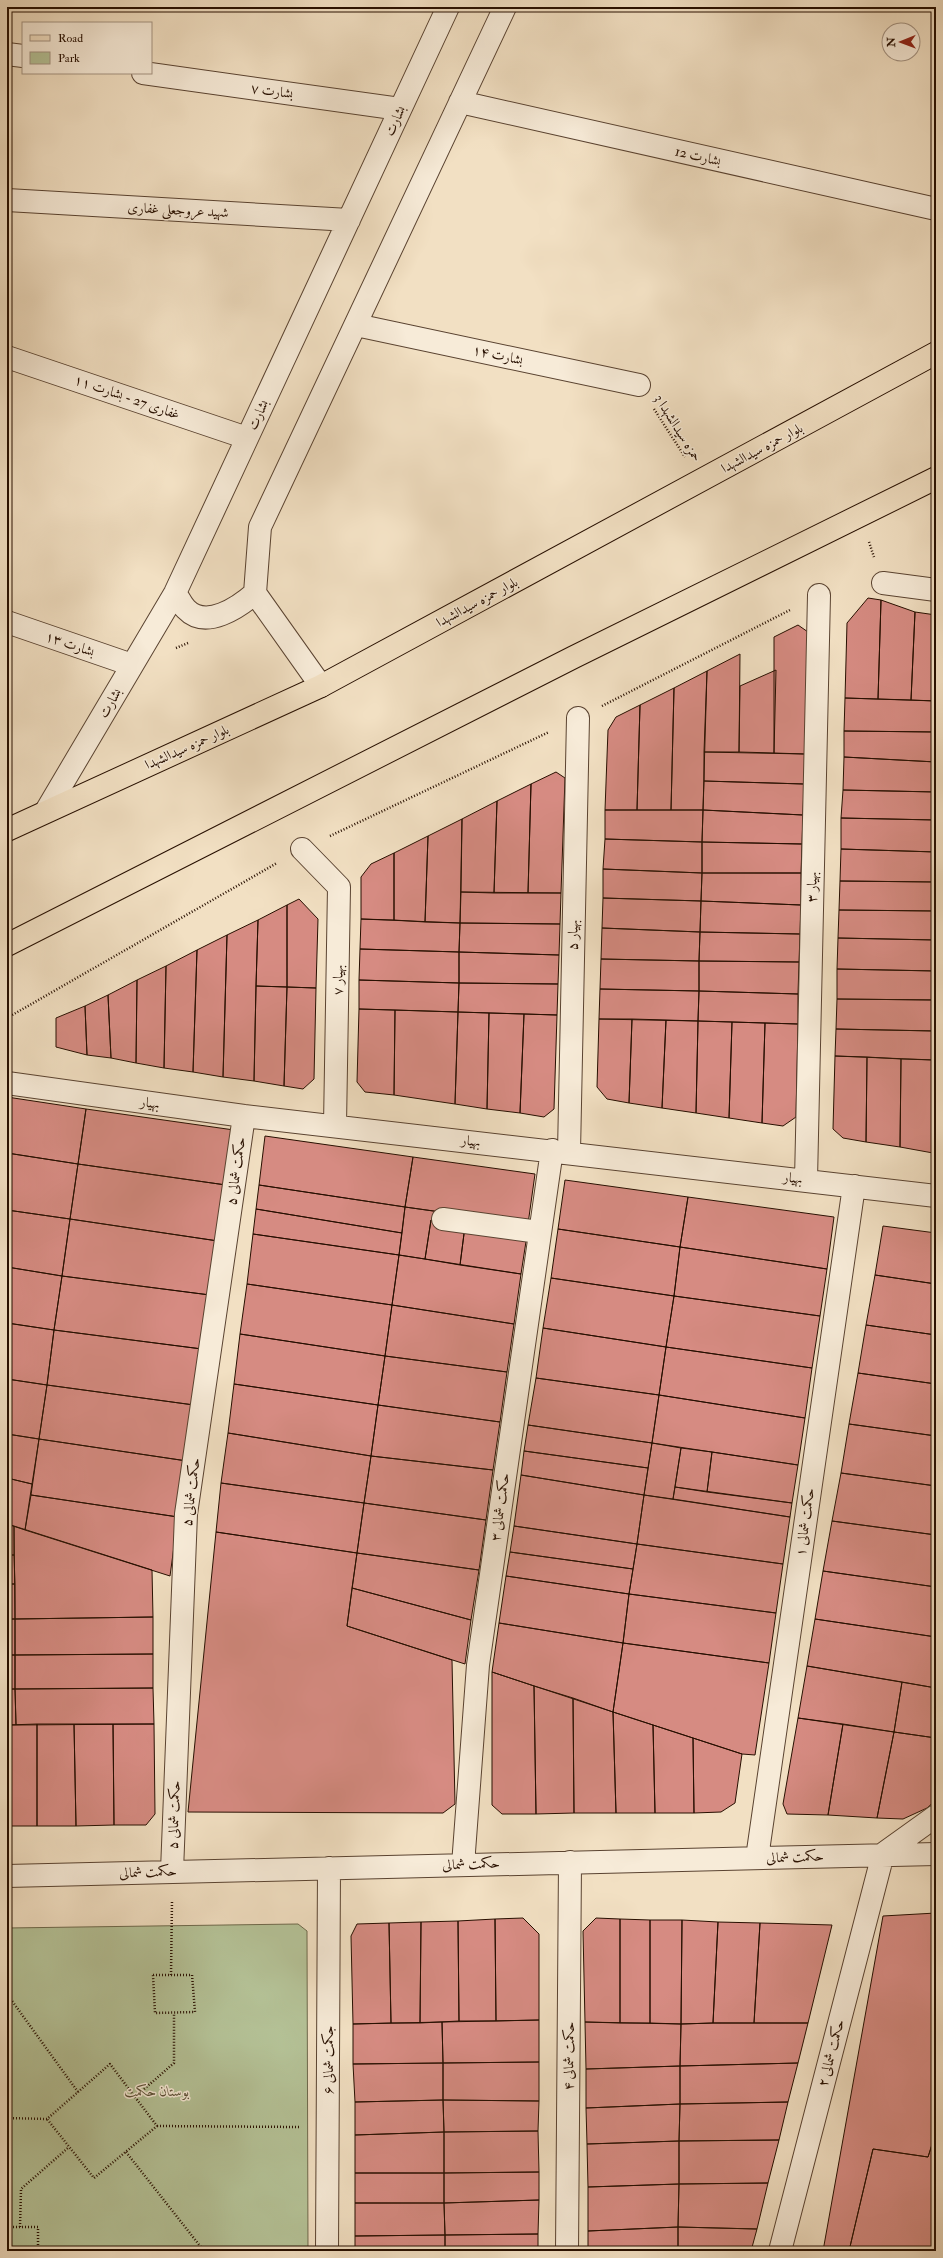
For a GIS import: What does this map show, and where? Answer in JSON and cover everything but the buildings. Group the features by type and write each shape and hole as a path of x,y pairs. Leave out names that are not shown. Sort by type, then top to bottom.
{"main road":[{"name":"بلوار حمزه سیدالشهدا","path":"7,830 321,686 936,353"},
{"path":"7,945 574,657 936,478"}],"street":[{"name":"بشارت","path":"46,811 175,593 448,7"},
{"path":"321,686 255,593 260,527 505,7"},
{"path":"7,54 22,56"},
{"name":"بشارت ۷","path":"150,74 400,109"},
{"name":"بشارت 12","path":"460,102 936,209"},
{"name":"شهید عروجعلی غفاری","path":"7,200 349,220"},
{"name":"بشارت ۱۴","path":"356,325 639,385"},
{"name":"غفاری 27 - بشارت ۱۱","path":"7,357 247,438"},
{"path":"883,583 936,590"},
{"path":"175,593 186,610 201,616 217,616 239,606 255,593"},
{"name":"بهیار ۳","path":"806,1180 819,595"},
{"name":"بشارت ۱۳","path":"7,622 132,665"},
{"name":"بهیار ۵","path":"560,1151 578,718"},
{"name":"بهیار ۷","path":"302,849 340,887 335,1125"},
{"name":"بهیار","path":"7,1083 244,1116 560,1151 936,1196"},
{"name":"حکمت شمالی ۵","path":"172,1871 186,1514 244,1116"},
{"name":"حکمت شمالی ۳","path":"463,1865 478,1665 539,1232 560,1151"},
{"name":"حکمت شمالی ۱","path":"757,1858 854,1186"},
{"path":"443,1219 539,1232"},
{"path":"883,1854 936,1816"},
{"name":"حکمت شمالی","path":"7,1876 883,1854 936,1854"},
{"name":"حکمت شمالی ۲","path":"780,2251 883,1854"},
{"name":"حکمت شمالی ۴","path":"567,2251 570,1862"},
{"name":"جکمت شمالی ۶","path":"327,2251 329,1868"}],"path":[{"name":"حمزه سیدالشهدا 3","path":"639,385 700,481"},
{"path":"859,516 883,583"},
{"path":"7,1018 302,849 578,718 819,595"},
{"path":"171,1975 172,1871"},
{"path":"154,1975 171,1975 192,1975 195,2012 155,2012 154,1975"},
{"path":"7,1994 78,2092"},
{"path":"134,2097 174,2063 174,2013"},
{"path":"7,2118 47,2119 110,2064 157,2126"},
{"path":"47,2119 94,2178 157,2126 327,2127"},
{"path":"20,2227 21,2189 69,2147"},
{"path":"126,2152 204,2251"},
{"path":"7,2227 38,2227 38,2251"}],"green space":[{"name":"بوستان حکمت","path":"298,1924 307,1931 308,2251 7,2251 7,1928"}]}
